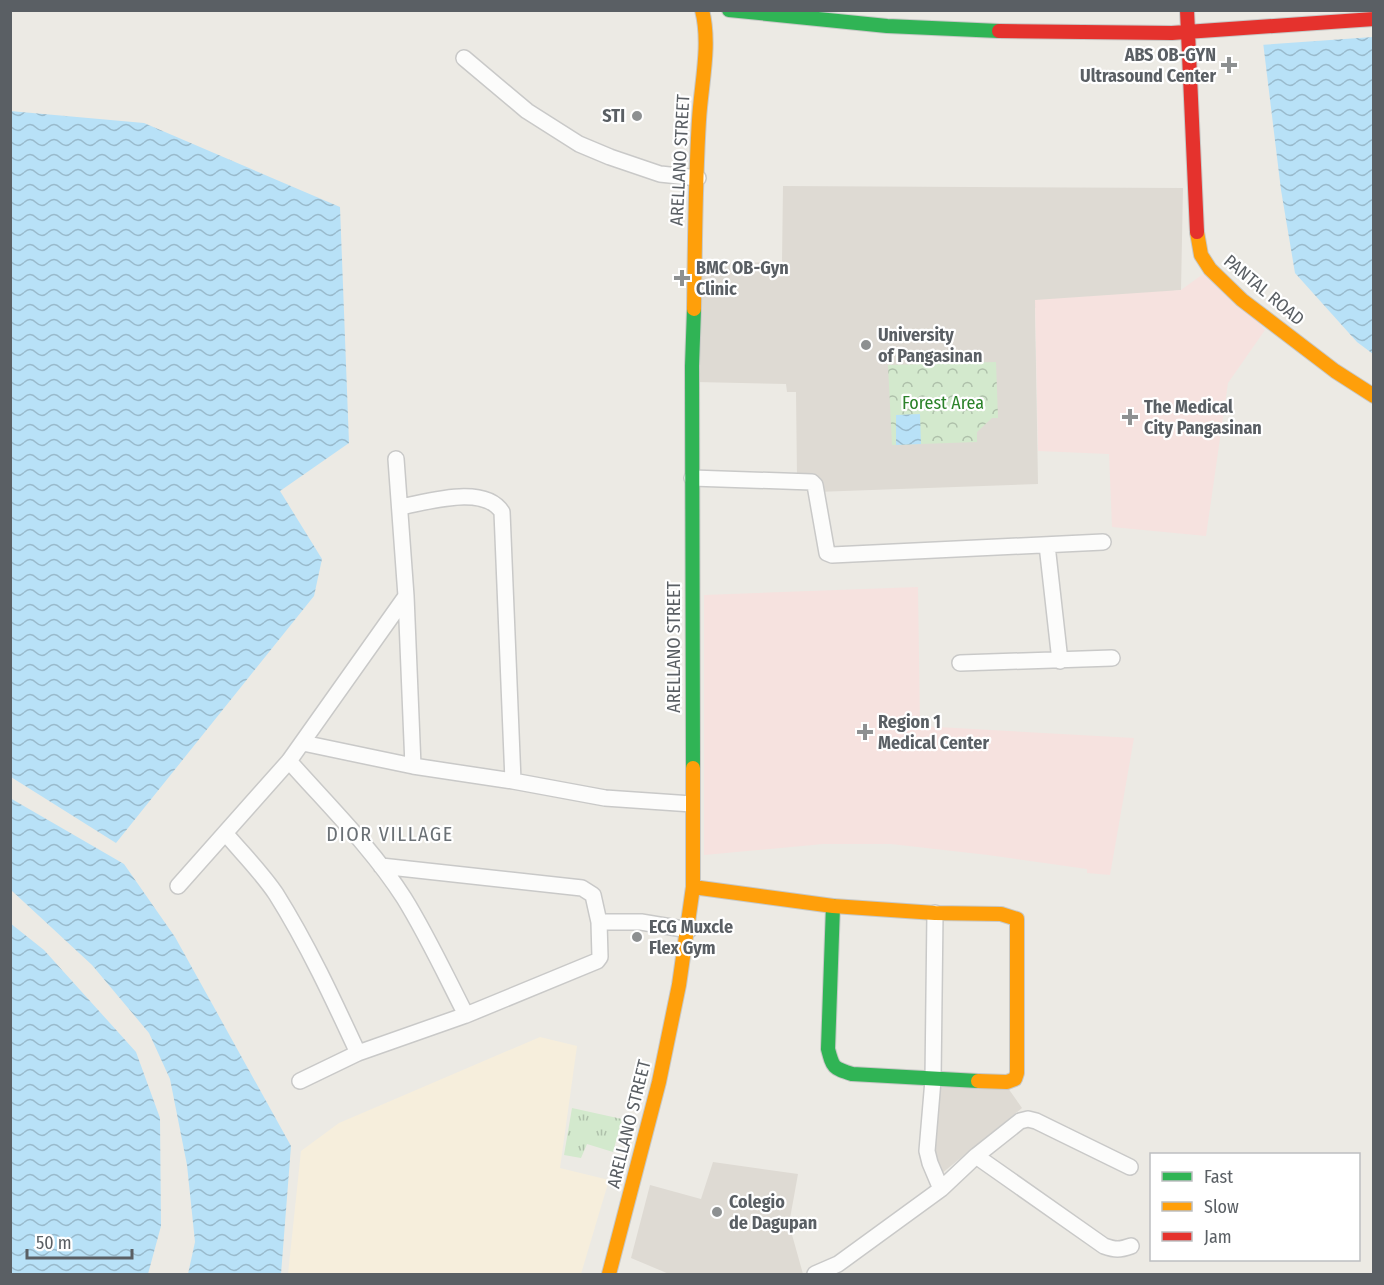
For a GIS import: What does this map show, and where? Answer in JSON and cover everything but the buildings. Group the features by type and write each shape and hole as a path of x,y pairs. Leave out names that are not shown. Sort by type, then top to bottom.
{"main road":[{"name":"ARELLANO STREET","path":"609,1275 671,1031 689,930 693,887 693,326 699,121 705,43 705,22 702,10"},
{"path":"729,10 887,26 963,30 1208,32 1374,19"},
{"name":"PANTAL ROAD","path":"1187,10 1190,31 1196,224 1201,255 1210,269 1242,300 1335,371 1374,396"},
{"path":"693,887 833,906 935,913 1001,914 1017,918 1017,1073 1015,1078 1008,1082 933,1080 852,1074 836,1069 832,1064 828,1042 833,906"}],"street":[{"path":"464,58 527,111 579,144 660,174 698,178"},
{"path":"396,459 406,596 413,766"},
{"path":"693,478 812,482 815,485 827,553 832,555 1104,542"},
{"path":"400,507 461,497 483,498 498,505 502,512 513,781"},
{"path":"1047,544 1060,661"},
{"path":"178,886 289,761 406,596"},
{"path":"960,663 1112,658"},
{"path":"303,743 413,766 605,798 692,804"},
{"path":"289,761 381,866 403,897 466,1015"},
{"path":"226,834 274,892 290,917 315,960 358,1053"},
{"path":"300,1081 358,1053 466,1015 597,961 601,953 599,922 593,895 582,888 381,866"},
{"path":"935,913 933,1080 927,1151 941,1188"},
{"path":"599,922 640,922 689,930"},
{"path":"815,1275 839,1269 941,1188 1020,1121 1028,1119 1036,1121 1130,1167"},
{"path":"976,1156 1104,1246 1114,1250 1131,1246"}],"shaded area":[{"name":"University of Pangasinan","path":"783,186 1183,188 1181,290 1035,308 1038,484 816,492 797,477 796,392 787,392 786,384 696,382 698,263 782,262"},
{"name":"The Medical City Pangasinan","path":"1210,269 1265,330 1228,383 1206,536 1112,527 1109,454 1038,451 1035,300 1181,290"},
{"name":"Region 1 Medical Center","path":"918,587 920,726 1134,738 1110,875 1087,873 1087,869 891,844 823,844 704,855 704,595"},
{"path":"540,1037 577,1046 560,1168 609,1180 581,1274 288,1274 301,1151 339,1123"},
{"path":"931,1080 1003,1081 1022,1108 941,1174 922,1147"},
{"name":"Colegio de Dagupan","path":"713,1162 798,1174 789,1224 803,1274 669,1274 631,1258 650,1185 701,1199"}],"green space":[{"name":"Forest Area","path":"996,362 998,418 992,418 977,432 977,442 892,445 888,365"},
{"path":"572,1108 622,1119 613,1152 587,1144 581,1158 564,1155"}],"water":[{"path":"1373,11 1373,354 1357,342 1295,273 1281,190 1263,42"},
{"path":"10,111 144,123 340,207 349,443 280,491 322,559 314,596 116,843 11,777"},
{"path":"920,414 921,444 896,445 896,415"},
{"path":"10,798 124,864 175,937 291,1146 281,1274 188,1274 195,1242 187,1165 170,1079 149,1033 92,965 11,890"},
{"path":"10,923 44,950 136,1052 160,1118 161,1226 148,1274 11,1274"}],"pier":[{"path":"1274,10 1373,11 1373,37 1260,45"}],"traffic: fast":[{"path":"729,10 887,26 999,31"},
{"path":"693,768 692,366 694,309"},
{"path":"833,906 828,1049 835,1066 852,1074 978,1081"}],"traffic: slow":[{"path":"694,309 698,144 706,51 702,10"},
{"path":"1197,232 1201,255 1210,269 1242,300 1335,371 1374,396"},
{"path":"609,1274 659,1082 679,985 693,887 693,768"},
{"path":"693,887 833,906 935,913 1001,914 1017,919 1017,1073 1015,1079 1007,1082 978,1081"}],"traffic: jam":[{"path":"1187,10 1197,232"},
{"path":"999,31 1172,33 1374,19"}],"place":[{"name":"ABS OB-GYN Ultrasound Center","path":"1229,65"},
{"name":"STI","path":"637,116"},
{"name":"BMC OB-Gyn Clinic","path":"682,278"},
{"name":"University of Pangasinan","path":"866,345"},
{"name":"The Medical City Pangasinan","path":"1130,417"},
{"name":"Region 1 Medical Center","path":"865,732"},
{"name":"ECG Muxcle Flex Gym","path":"637,937"},
{"name":"Colegio de Dagupan","path":"717,1212"}],"district":[{"name":"DIOR VILLAGE","path":"390,834"}]}
